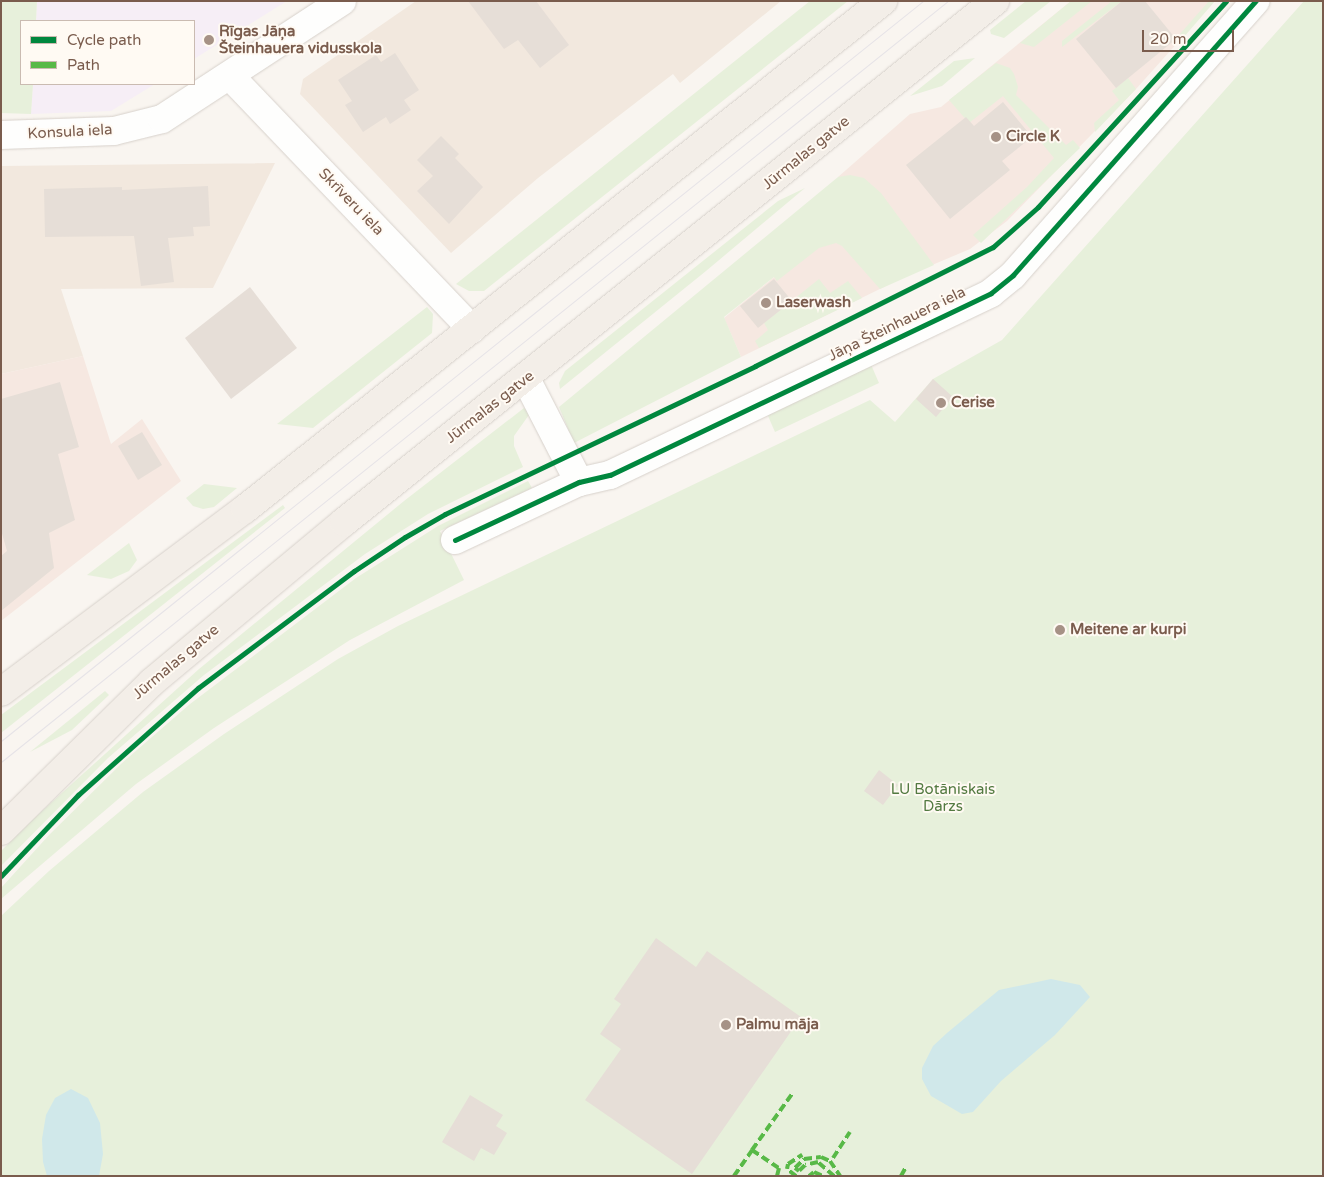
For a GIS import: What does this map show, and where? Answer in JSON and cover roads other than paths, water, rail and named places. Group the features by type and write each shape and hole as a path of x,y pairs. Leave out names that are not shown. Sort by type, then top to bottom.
{"main road":[{"path":"1,692 245,509 882,1"},
{"name":"Jūrmalas gatve","path":"1,831 152,682 344,522 526,379 995,1"}],"street":[{"name":"Konsula iela","path":"1,136 114,132 162,119 342,1"},
{"name":"Jāņa Šteinhauera iela","path":"455,540 579,482 610,475 991,292 1012,275 1255,1"},
{"name":"Skrīveru iela","path":"230,76 472,329"},
{"path":"526,379 579,482"}],"water":[{"path":"1051,979 1080,985 1090,997 1055,1035 1001,1081 973,1112 962,1114 931,1096 922,1079 922,1068 933,1046 999,990"},
{"path":"71,1089 88,1098 100,1123 103,1154 99,1176 47,1176 43,1162 42,1139 46,1115 55,1098"}],"tram line":[{"path":"1,741 923,1"},
{"path":"1,762 948,1"}],"place":[{"name":"Rīgas Jāņa Šteinhauera vidusskola","path":"209,40"},
{"name":"Circle K","path":"996,137"},
{"name":"Laserwash","path":"766,303"},
{"name":"Cerise","path":"941,403"},
{"name":"Meitene ar kurpi","path":"1060,630"},
{"name":"Palmu māja","path":"726,1025"}],"park label":[{"name":"LU Botāniskais Dārzs","path":"943,798"}]}
